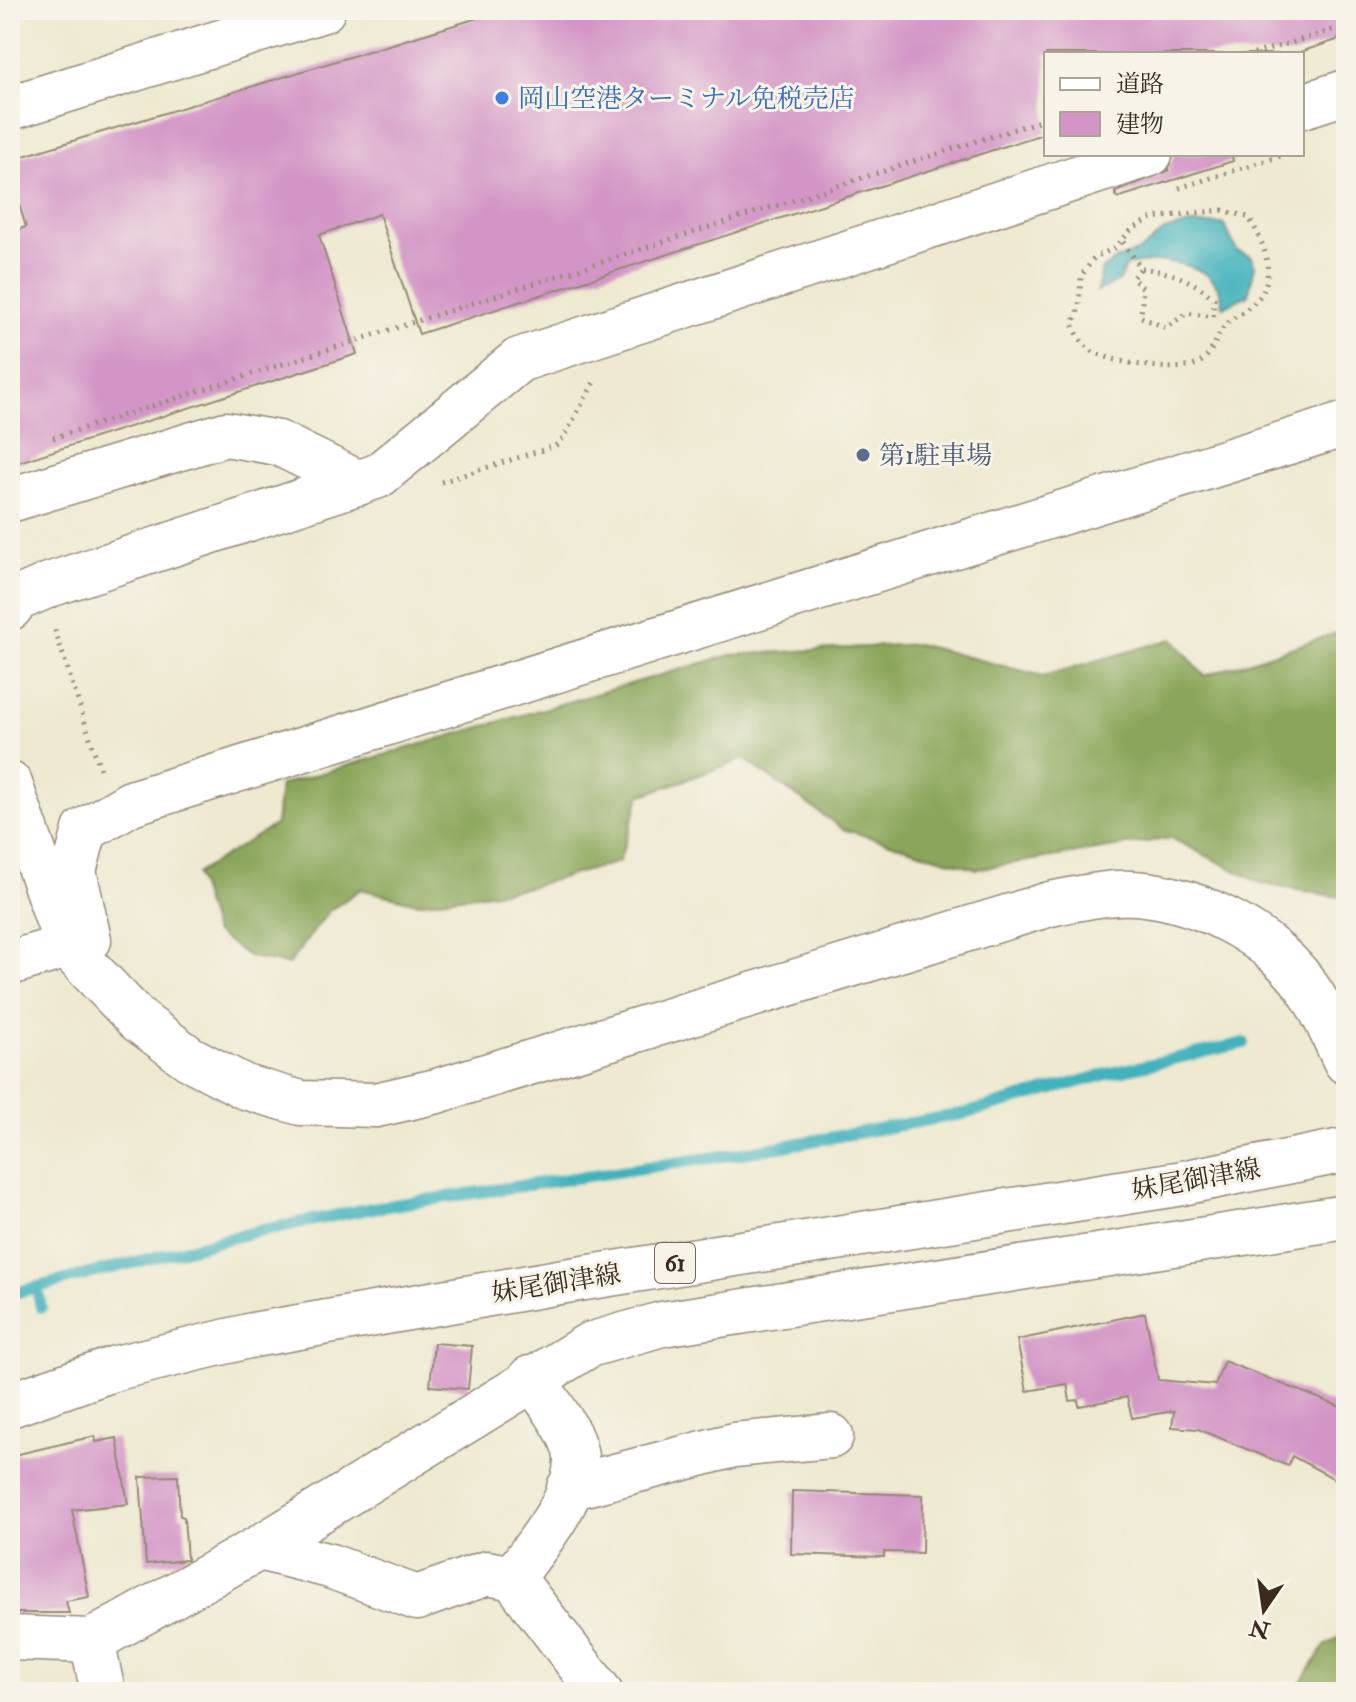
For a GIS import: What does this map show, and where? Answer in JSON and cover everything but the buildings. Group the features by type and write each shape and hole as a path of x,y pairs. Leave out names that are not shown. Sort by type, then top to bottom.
{"street":[{"path":"10,108 323,10"},
{"path":"1304,105 1346,92"},
{"path":"10,608 17,599 49,585 359,483 396,464 519,360 1162,172"},
{"path":"101,980 80,910 74,871 85,830 131,803 1346,424"},
{"path":"10,500 226,434 278,443 359,483"},
{"path":"10,784 67,946 151,1030 189,1058 245,1087 301,1103 376,1105 437,1091 1050,904 1119,893 1173,900 1232,923 1282,958 1312,994 1346,1062"},
{"path":"10,963 67,946"},
{"name":"妹尾御津線","path":"10,1405 116,1368 253,1335 559,1282 1177,1184 1346,1150"},
{"path":"10,1638 92,1641 259,1548 530,1378 589,1345 662,1324 1346,1217"},
{"path":"513,1578 569,1488 576,1457 552,1405 530,1378"},
{"path":"569,1488 734,1445 831,1436"},
{"path":"259,1548 330,1566 417,1598 487,1573 513,1578 600,1692"},
{"path":"92,1641 103,1692"}],"path":[{"path":"1261,52 1346,26"},
{"path":"40,442 1044,120"},
{"path":"1162,172 1273,156"},
{"path":"1222,210 1248,217 1260,234 1267,262 1266,283 1259,299 1224,325 1201,363 1184,369 1159,368 1092,352 1073,324 1079,308 1081,276 1095,257 1123,242 1131,230 1152,218 1173,213 1222,210"},
{"path":"1123,242 1141,268 1197,283 1214,299 1213,317"},
{"path":"1141,268 1132,278 1143,288 1141,317 1166,328 1187,313 1213,317 1224,325"},
{"path":"436,483 555,446 563,439 600,375"},
{"path":"52,620 102,777"}],"green space":[{"path":"1346,630 1346,898 1263,884 1171,838 977,869 843,829 744,759 640,796 619,862 525,888 417,903 361,889 329,911 288,965 250,957 214,932 196,874 276,824 280,785 730,655 917,644 1043,676 1173,639 1204,676"},
{"path":"1346,1633 1346,1692 1295,1692 1325,1646"}],"water":[{"path":"1190,224 1224,224 1237,251 1252,257 1255,266 1248,295 1223,307 1220,292 1212,280 1201,271 1171,262 1126,266 1118,282 1097,291 1102,269 1119,258 1140,251 1164,231"}],"waterway":[{"path":"10,1294 254,1232 373,1208 756,1151 967,1113 1111,1073 1244,1043"},
{"path":"37,1287 41,1307"}],"place":[{"name":"岡山空港ターミナル免税売店","path":"502,98"},
{"name":"第1駐車場","path":"863,455"}]}
